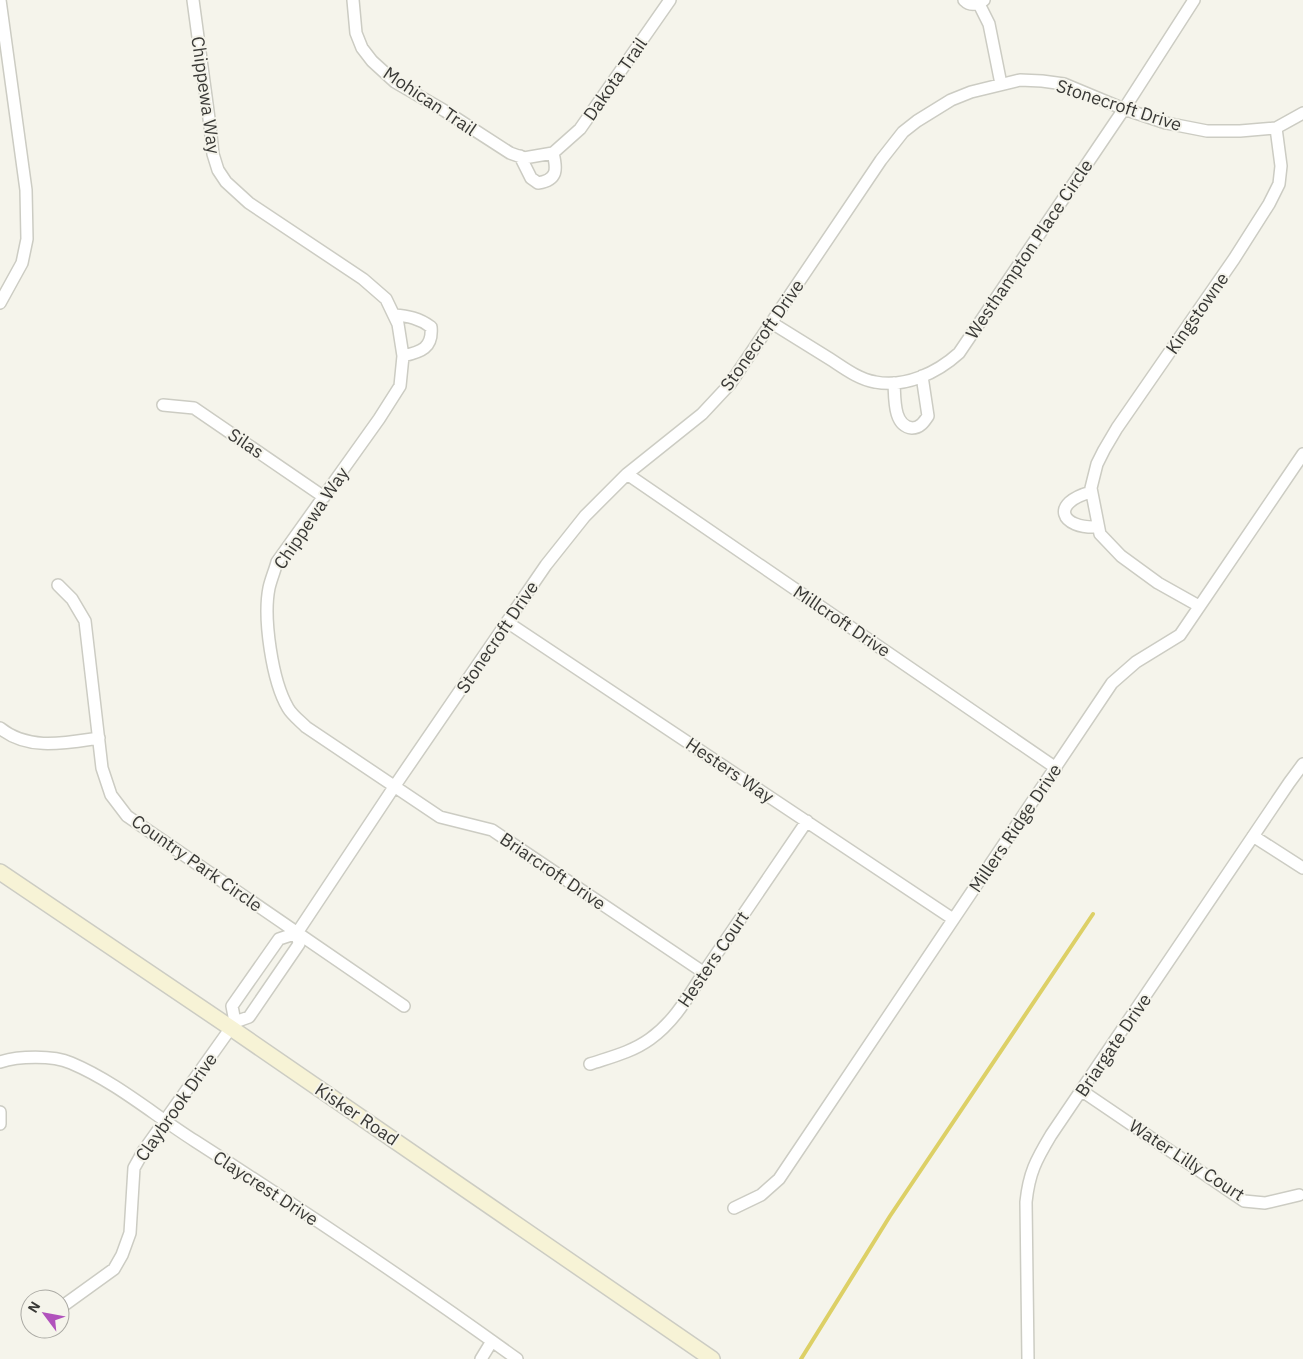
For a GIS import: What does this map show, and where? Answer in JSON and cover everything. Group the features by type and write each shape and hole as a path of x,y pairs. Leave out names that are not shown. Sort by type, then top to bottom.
{"main road":[{"name":"Kisker Road","path":"0,872 233,1025 712,1359"}],"street":[{"path":"0,0 26,190 27,239 22,263 0,304"},
{"name":"Chippewa Way","path":"193,0 211,140 218,170 226,182 249,203 363,279 386,299 398,324 403,356 400,386 379,419 277,562 269,588 268,616 271,650 278,686 289,709 306,727 394,787"},
{"name":"Mohican Trail","path":"353,0 356,33 362,48 372,61 395,82 445,111 510,154 524,158 553,153"},
{"name":"Dakota Trail","path":"553,153 580,129 670,0"},
{"path":"964,0 970,4 982,2 989,24 1001,84"},
{"name":"Westhampton Place Circle","path":"772,323 856,375 874,382 894,383 922,376 948,363 959,353 1124,109 1194,0"},
{"name":"Stonecroft Drive","path":"297,933 299,944 250,1017 233,1025 232,1006 279,939 297,933 546,565 585,516 627,474 702,414 730,384 839,221 881,160 903,132 951,100 970,92 1020,80 1064,84 1124,109 1166,123 1207,131 1276,128 1303,113"},
{"name":"Kingstowne","path":"1199,606 1158,583 1121,556 1100,534 1091,488 1097,464 1104,450 1234,259 1269,204 1279,184 1281,166 1276,128"},
{"path":"520,156 531,178 538,183 546,182 553,176 556,166 553,153"},
{"path":"394,315 419,319 431,327 432,336 429,344 418,353 403,356"},
{"path":"894,383 898,415 901,422 909,428 916,428 923,424 928,416 922,376"},
{"name":"Silas","path":"163,405 194,408 324,497"},
{"name":"Millers Ridge Drive","path":"734,1208 761,1195 779,1179 1112,683 1136,662 1180,635 1303,454"},
{"name":"Millcroft Drive","path":"627,474 1056,768"},
{"path":"1092,492 1071,500 1065,506 1064,512 1066,517 1076,525 1086,528 1098,527"},
{"name":"Country Park Circle","path":"58,585 72,599 85,621 102,768 111,795 127,816 404,1006"},
{"name":"Hesters Way","path":"507,622 953,919"},
{"path":"0,728 11,737 35,743 68,742 99,738"},
{"name":"Briargate Drive","path":"1028,1359 1026,1202 1028,1182 1035,1161 1303,764"},
{"name":"Briarcroft Drive","path":"394,787 440,817 492,830 703,972"},
{"name":"Hesters Court","path":"590,1064 627,1052 650,1039 670,1021 687,1000 703,972 807,821"},
{"path":"1253,836 1303,868"},
{"name":"Claybrook Drive","path":"70,1301 114,1270 130,1233 134,1168 144,1150 233,1025"},
{"name":"Claycrest Drive","path":"0,1062 35,1057 69,1062 117,1087 165,1122 259,1182 517,1359"},
{"name":"Water Lilly Court","path":"1082,1091 1244,1201 1265,1203 1300,1195"},
{"path":"0,1112 0,1124"},
{"path":"481,1359 492,1341"}],"waterway":[{"path":"801,1359 890,1216 1093,914"}]}
